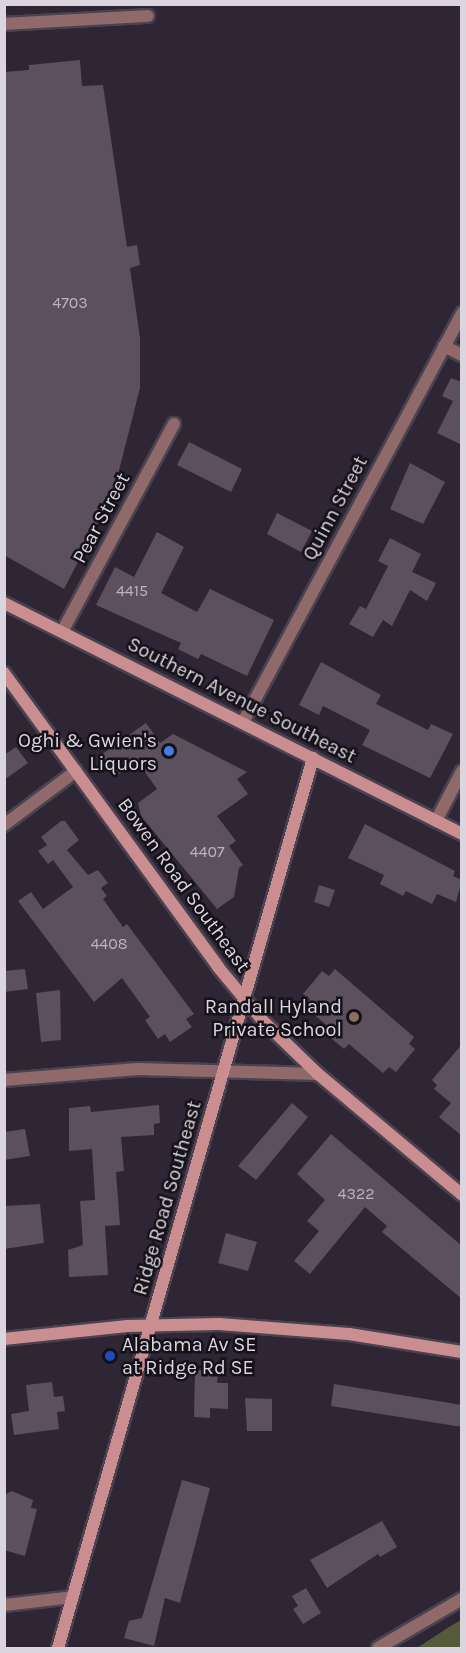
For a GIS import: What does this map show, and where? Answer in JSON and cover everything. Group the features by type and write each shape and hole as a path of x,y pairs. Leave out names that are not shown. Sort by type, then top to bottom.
{"main road":[{"name":"Southern Avenue Southeast","path":"4,603 63,630 462,834"},
{"name":"Bowen Road Southeast","path":"4,673 245,1000 318,1074 462,1195"},
{"name":"Ridge Road Southeast","path":"58,1648 313,758"},
{"path":"4,1339 151,1325 297,1328 462,1352"}],"street":[{"path":"4,24 148,16"},
{"name":"Quinn Street","path":"243,722 462,313"},
{"path":"444,346 462,355"},
{"name":"Pear Street","path":"63,630 174,424"},
{"path":"4,825 76,771"},
{"path":"436,821 462,771"},
{"path":"4,1080 116,1070 225,1070 318,1074"},
{"path":"4,1605 73,1597"},
{"path":"378,1648 462,1599"}],"green space":[{"path":"461,1620 461,1648 417,1648 449,1627"}],"building":[{"path":"80,60 82,86 103,85 127,247 137,245 140,265 130,268 140,338 140,388 113,494 64,589 4,555 4,72 29,70 29,65"},
{"path":"451,378 462,382 462,445 437,433 453,401 442,396"},
{"path":"189,442 242,469 231,492 177,465"},
{"path":"410,463 445,482 423,524 390,509"},
{"path":"277,513 312,531 301,552 267,534"},
{"path":"157,532 184,547 161,593 197,612 210,589 274,620 247,676 201,654 198,659 178,649 181,643 96,605 115,567 134,577"},
{"path":"390,538 421,554 412,572 436,583 427,601 410,590 392,626 383,620 373,637 349,624 360,606 366,609 388,566 378,561"},
{"path":"321,662 381,695 376,704 428,730 431,724 453,734 430,778 362,745 370,730 323,706 319,715 299,705"},
{"path":"146,723 160,743 173,734 247,772 237,779 248,794 217,816 236,841 229,846 243,865 239,868 234,897 217,909 141,816 138,803 157,789 137,761 116,776 101,755"},
{"path":"16,747 28,763 4,780 4,755"},
{"path":"61,821 65,821 79,840 67,850 88,875 98,870 108,883 101,888 107,896 103,899 123,927 127,924 194,1014 186,1019 192,1027 170,1042 165,1034 158,1039 145,1020 150,1017 122,978 94,1002 18,901 31,892 43,909 73,887 53,860 48,864 38,851 47,845 41,837"},
{"path":"365,824 455,871 453,876 462,880 456,902 437,894 432,904 406,891 403,896 380,884 384,875 348,858"},
{"path":"319,885 335,890 329,907 314,902"},
{"path":"25,969 28,989 4,992 4,971"},
{"name":"Randall Hyland Private School","path":"335,969 414,1037 409,1044 415,1049 396,1072 389,1067 383,1073 349,1044 344,1049 325,1033 330,1028 304,1006 310,999 303,994 322,971 329,976"},
{"path":"60,990 61,1040 41,1042 36,993"},
{"path":"462,1044 462,1136 439,1117 451,1103 434,1089 437,1085 432,1080"},
{"path":"292,1103 308,1117 256,1180 238,1166"},
{"path":"159,1105 160,1123 154,1124 154,1135 121,1137 124,1171 116,1172 120,1225 105,1226 108,1275 69,1277 68,1250 83,1245 80,1201 95,1200 92,1149 69,1151 69,1108 90,1106 91,1112"},
{"path":"25,1129 30,1156 4,1160 4,1132"},
{"path":"331,1134 462,1246 462,1299 382,1232 387,1226 365,1207 310,1274 294,1261 319,1231 307,1221 325,1200 297,1174"},
{"path":"40,1204 44,1243 4,1249 4,1206"},
{"path":"226,1233 257,1242 248,1271 218,1263"},
{"path":"195,1370 218,1371 217,1383 228,1383 228,1409 210,1408 210,1418 194,1417"},
{"path":"52,1382 54,1397 63,1396 65,1411 57,1412 59,1429 14,1435 11,1414 29,1411 26,1385"},
{"path":"334,1384 462,1405 462,1427 331,1406"},
{"path":"245,1398 272,1399 272,1431 247,1431"},
{"path":"182,1480 210,1488 180,1603 165,1598 154,1646 124,1638 129,1621 142,1618"},
{"path":"12,1491 33,1500 31,1508 37,1509 25,1556 4,1550 4,1495"},
{"path":"382,1521 397,1547 380,1557 378,1554 327,1588 310,1560"},
{"path":"306,1588 321,1613 303,1624 293,1609 298,1606 292,1596"}],"place":[{"name":"Oghi & Gwien's Liquors","path":"169,751"},
{"name":"Randall Hyland Private School","path":"354,1017"},
{"name":"Alabama Av SE at Ridge Rd SE","path":"110,1356"}]}
